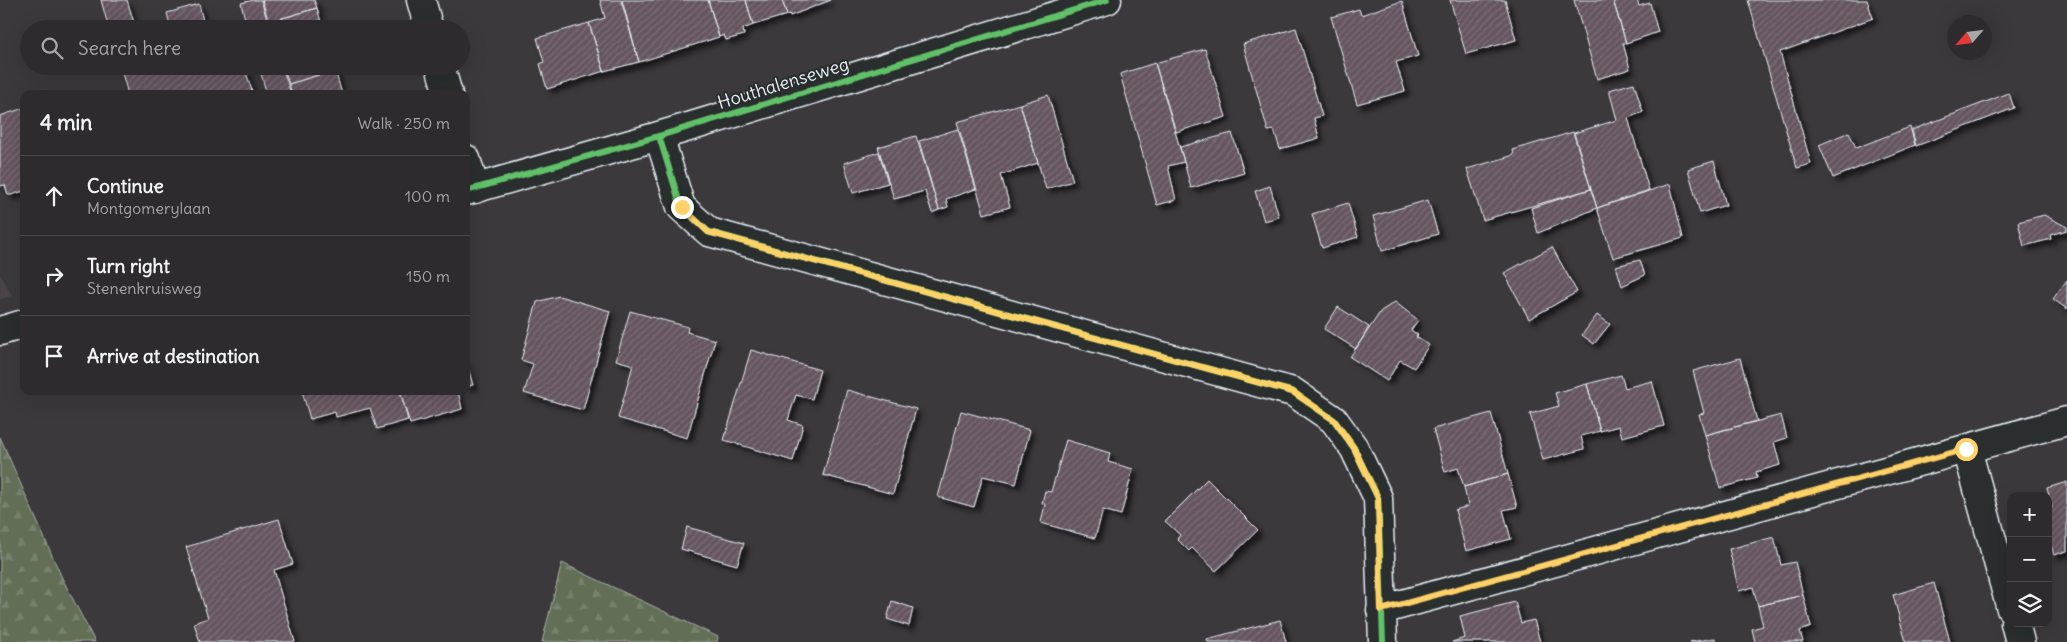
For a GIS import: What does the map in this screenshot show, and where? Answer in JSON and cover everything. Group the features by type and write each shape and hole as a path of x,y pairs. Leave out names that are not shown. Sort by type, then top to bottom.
{"street":[{"path":"421,0 427,20"},
{"name":"Houthalenseweg","path":"471,190 660,136 1107,0"},
{"path":"443,75 447,90"},
{"path":"660,136 682,207 708,232 1293,392 1334,420 1354,448 1378,498 1383,642"},
{"path":"0,332 20,325"},
{"path":"1381,610 2067,421"},
{"path":"1966,449 2007,596"},
{"path":"2015,627 2020,642"}],"shaded area":[{"path":"0,274 12,296 0,299"}],"green space":[{"path":"0,437 62,578 95,642 0,642"},
{"path":"562,563 718,637 717,642 542,642"}],"building":[{"path":"101,0 127,0 133,20 107,20"},
{"path":"261,0 267,20 242,20 245,19 241,3"},
{"path":"262,0 314,0 317,8 276,20 268,20"},
{"path":"600,0 621,0 639,62 604,71 589,23 605,18"},
{"path":"622,0 708,0 719,37 639,62"},
{"path":"708,0 746,0 753,25 743,29 744,35 726,40 724,35 719,37"},
{"path":"746,0 782,0 787,15 753,25"},
{"path":"782,0 831,0 790,16 790,14 787,15"},
{"path":"1450,0 1505,0 1516,40 1466,54"},
{"path":"1574,0 1613,0 1626,43 1623,43 1630,69 1597,79"},
{"path":"1613,0 1637,0 1639,6 1650,3 1658,32 1626,43"},
{"path":"1748,0 1867,0 1873,18 1780,52 1811,164 1797,168"},
{"path":"1402,1 1418,56 1396,62 1405,91 1357,104 1331,17 1359,9 1361,15"},
{"path":"199,4 203,20 169,20 167,13"},
{"path":"317,8 320,20 276,20"},
{"path":"589,23 604,71 547,89 540,64 544,62 537,38"},
{"path":"1296,28 1322,116 1314,118 1319,138 1280,149 1274,130 1268,131 1243,44"},
{"path":"1205,49 1226,117 1176,132 1155,63"},
{"path":"1155,63 1184,162 1168,166 1176,200 1157,205 1120,74"},
{"path":"123,75 247,75 252,90 127,90"},
{"path":"261,75 285,75 290,90 265,90"},
{"path":"286,75 319,75 289,84"},
{"path":"319,75 336,75 341,90 291,90 289,84"},
{"path":"1634,83 1643,112 1628,118 1649,190 1597,208 1574,133 1617,120 1609,90"},
{"path":"2009,93 2014,108 1916,146 1912,130"},
{"path":"1048,95 1073,181 1046,189 1020,104"},
{"path":"1020,104 1038,163 1001,175 1010,207 984,214 957,122"},
{"path":"20,109 20,192 11,195 8,195 5,185 0,186 0,116"},
{"path":"1910,127 1915,145 1833,178 1819,145 1849,132 1856,148"},
{"path":"958,129 976,189 946,199 948,207 939,210 919,141"},
{"path":"1573,132 1591,189 1483,220 1467,169 1514,155 1513,150"},
{"path":"1232,133 1244,173 1191,188 1180,147"},
{"path":"916,136 939,210 932,213 925,191 894,199 878,147"},
{"path":"879,152 888,183 853,193 844,163"},
{"path":"1714,161 1726,205 1700,213 1688,169"},
{"path":"1670,184 1683,238 1613,258 1597,208"},
{"path":"1270,186 1279,217 1264,221 1255,191"},
{"path":"1591,189 1597,208 1538,233 1531,208"},
{"path":"1428,200 1438,234 1382,251 1373,216"},
{"path":"1348,203 1358,237 1322,248 1312,214"},
{"path":"2044,215 2067,227 2067,230 2050,235 2051,239 2024,246 2018,222"},
{"path":"1552,247 1577,292 1529,319 1504,273"},
{"path":"1640,260 1645,275 1622,286 1616,266"},
{"path":"2067,280 2067,309 2053,299"},
{"path":"559,296 610,311 583,410 524,393 533,364 521,360 537,302"},
{"path":"1395,302 1418,320 1411,330 1418,335 1416,337 1429,345 1414,368 1400,360 1387,381 1350,357 1381,311"},
{"path":"1338,307 1369,327 1356,349 1324,329"},
{"path":"630,311 688,327 687,332 715,340 687,438 618,418 633,365 616,360"},
{"path":"1597,315 1610,324 1594,344 1582,335"},
{"path":"751,350 820,370 812,399 796,395 788,420 803,425 793,461 724,440"},
{"path":"1740,358 1757,421 1705,435 1699,414 1704,413 1693,371"},
{"path":"470,375 473,385 470,386"},
{"path":"1621,375 1625,388 1652,381 1664,426 1622,437 1619,426 1600,431 1587,384"},
{"path":"1587,384 1600,431 1581,436 1584,449 1543,460 1530,414 1559,406 1555,393"},
{"path":"847,390 916,409 893,494 823,475"},
{"path":"303,395 401,395 408,420 377,429 370,408 336,417 335,412 310,419"},
{"path":"401,395 459,395 462,409 410,424"},
{"path":"961,411 1030,430 1016,484 983,476 974,507 938,497"},
{"path":"1491,413 1508,474 1464,487 1458,468 1445,472 1433,429"},
{"path":"1781,415 1787,438 1774,442 1780,465 1756,472 1757,478 1720,488 1705,435"},
{"path":"1066,440 1110,453 1108,462 1133,469 1121,515 1103,510 1095,538 1041,523 1045,504 1042,503 1045,491 1051,492"},
{"path":"1508,474 1517,507 1503,510 1511,539 1466,551 1455,510 1468,506 1464,487"},
{"path":"1207,479 1258,530 1216,571 1192,548 1189,551 1177,539 1180,535 1165,521"},
{"path":"2067,482 2067,551 2054,555 2052,548 2052,492 2048,492 2047,488"},
{"path":"279,519 293,564 274,570 295,642 200,642 194,623 208,618 186,547"},
{"path":"687,527 744,543 737,565 681,549"},
{"path":"1774,537 1781,565 1795,562 1803,595 1758,606 1753,587 1739,591 1729,549"},
{"path":"1934,583 1950,642 1906,642 1893,595"},
{"path":"1803,595 1811,627 1800,631 1803,642 1755,642 1752,629 1763,626 1758,606"},
{"path":"892,601 913,608 909,626 887,619"},
{"path":"1515,602 1521,623 1534,620 1540,642 1452,642 1465,638 1460,616"},
{"path":"1280,620 1286,642 1208,642 1207,639"},
{"path":"1715,638 1715,642 1690,642"}],"cycle path":[{"path":"470,190 659,136 1107,0"},
{"path":"659,136 681,207 709,232 1293,392 1334,420 1354,448 1378,498 1383,642"}],"route":[{"path":"682,207 708,232 1293,392 1334,420 1354,448 1378,498 1381,610 1966,449"}]}
